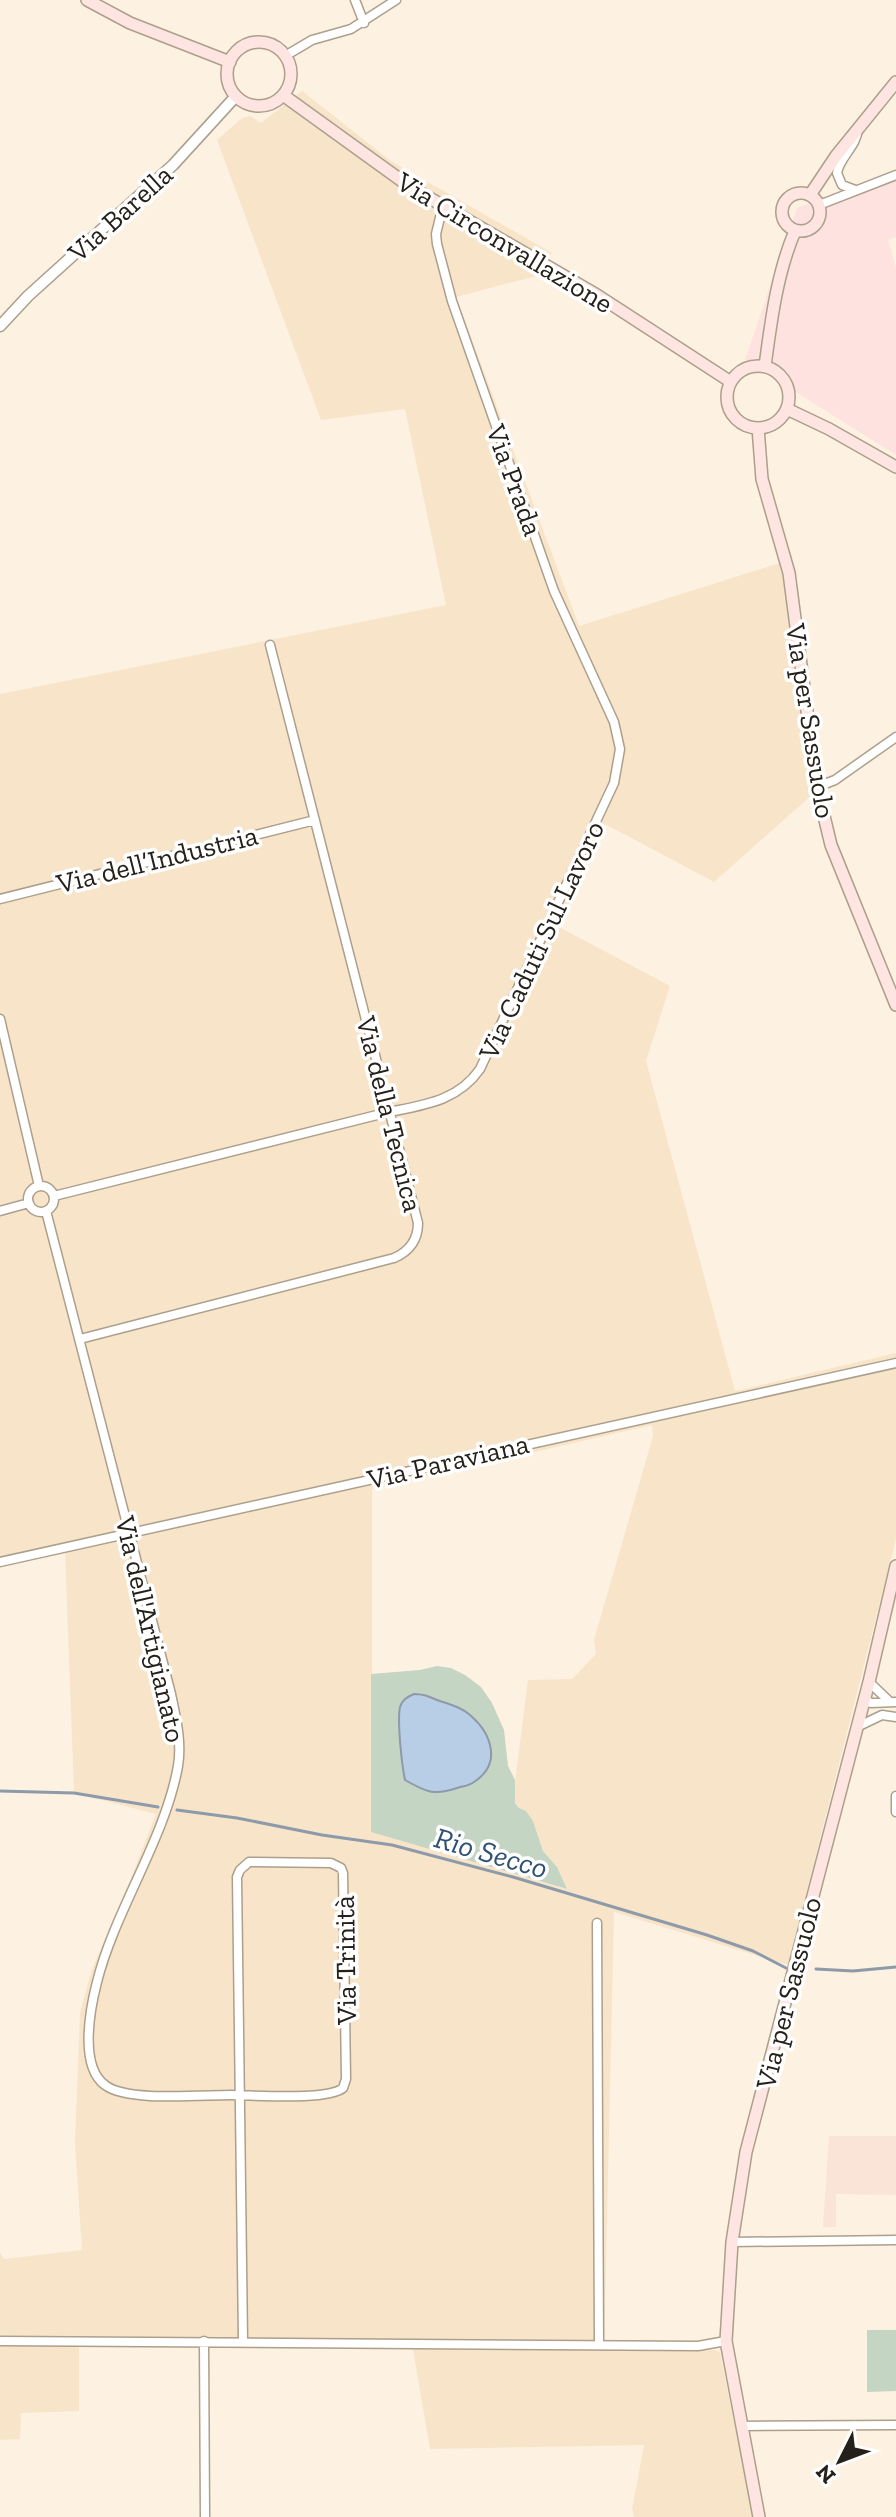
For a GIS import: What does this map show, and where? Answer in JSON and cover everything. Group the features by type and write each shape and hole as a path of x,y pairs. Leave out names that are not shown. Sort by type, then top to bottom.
{"main road":[{"path":"87,0 143,29 230,62"},
{"path":"261,42 279,49 285,56 290,80 283,95 275,102 257,106 236,96 229,83 230,62 242,47 261,42"},
{"path":"810,195 857,127 896,82"},
{"name":"Via Circonvallazione","path":"283,95 392,175 597,295 731,382"},
{"path":"794,194 810,195 819,205 820,216 814,226 805,231 795,231 783,221 783,205 794,194"},
{"path":"765,366 780,280 795,231"},
{"path":"765,366 781,375 790,400 787,409 772,425 758,428 740,423 727,400 735,375 749,367 765,366"},
{"path":"787,409 896,467"},
{"name":"Via per Sassuolo","path":"758,428 762,479 789,573 817,787 831,845 896,1005"},
{"name":"Via per Sassuolo","path":"759,2517 726,2341 732,2242 746,2152 869,1682 896,1566"}],"street":[{"path":"355,0 364,23"},
{"path":"285,56 305,43 343,33 364,23 396,0"},
{"name":"Via Barella","path":"0,326 28,296 173,165 236,96"},
{"path":"856,190 842,185 837,173 841,161 856,141 857,127"},
{"path":"819,205 896,175"},
{"name":"Via Prada","path":"443,205 436,234 452,301 554,591 614,722 620,749"},
{"name":"Via della Tecnica","path":"80,1339 402,1255 418,1233 418,1223 270,645"},
{"path":"817,787 835,780 896,737"},
{"name":"Via Caduti Sul Lavoro","path":"54,1196 432,1103 454,1094 472,1081 614,783 620,749"},
{"name":"Via dell’Industria","path":"0,899 315,820"},
{"path":"0,1019 39,1186"},
{"path":"39,1186 47,1187 54,1196 54,1203 46,1211 38,1211 29,1203 30,1192 39,1186"},
{"path":"0,1211 29,1203"},
{"name":"Via dell'Artigianato","path":"46,1211 177,1721 179,1757 168,1801 97,1981 90,2021 89,2061 91,2069 103,2084"},
{"name":"Via Paraviana","path":"0,1562 896,1363"},
{"path":"869,1682 893,1702"},
{"path":"863,1704 893,1702"},
{"path":"863,1704 882,1715 896,1717"},
{"path":"857,1727 882,1715"},
{"path":"896,1796 896,1812"},
{"name":"Via Trinità","path":"103,2084 113,2091 136,2095 242,2095 329,2095 343,2088 346,2079 344,1880 341,1868 336,1864 249,1862 240,1870 237,1884 242,2095 243,2341"},
{"path":"597,1923 599,2345"},
{"path":"732,2242 896,2240"},
{"path":"0,2341 698,2346 726,2341"},
{"path":"204,2341 205,2517"},
{"path":"741,2426 896,2425"}],"shaded area":[{"path":"302,91 391,161 552,253 540,275 456,297 579,626 783,562 814,793 714,882 605,824 559,927 670,986 646,1061 735,1391 896,1353 896,1539 788,1965 614,1912 604,2350 720,2352 737,2437 760,2517 634,2517 632,2509 644,2445 430,2449 412,2344 79,2347 79,2411 21,2413 20,2439 0,2440 0,2253 4,2259 82,2250 75,2142 80,2013 91,1972 156,1814 74,1793 65,1551 0,1565 0,694 446,605 405,409 321,420 217,140 242,118 250,116 261,123","holes":["652,1425 653,1436 594,1640 596,1654 572,1679 528,1680 513,1798 533,1821 543,1851 557,1867 566,1889 372,1832 372,1489"]},
{"path":"896,169 896,237 888,240 896,268 896,455 745,360 797,208"},
{"path":"829,2136 896,2136 896,2195 836,2194 836,2227 823,2227"}],"green space":[{"path":"437,1666 465,1675 481,1687 492,1703 504,1730 508,1766 515,1780 515,1803 533,1821 543,1851 557,1867 567,1889 371,1832 371,1674"},
{"path":"867,2330 896,2330 896,2391 867,2392"}],"water":[{"path":"414,1694 455,1706 478,1723 491,1749 491,1758 483,1775 472,1783 436,1792 405,1780 399,1714 402,1702"}],"waterway":[{"name":"Rio Secco","path":"0,1791 74,1793 158,1807"},
{"name":"Rio Secco","path":"177,1810 392,1845 513,1877 707,1935 753,1951 786,1968"},
{"name":"Rio Secco","path":"816,1969 853,1971 896,1967"}]}
